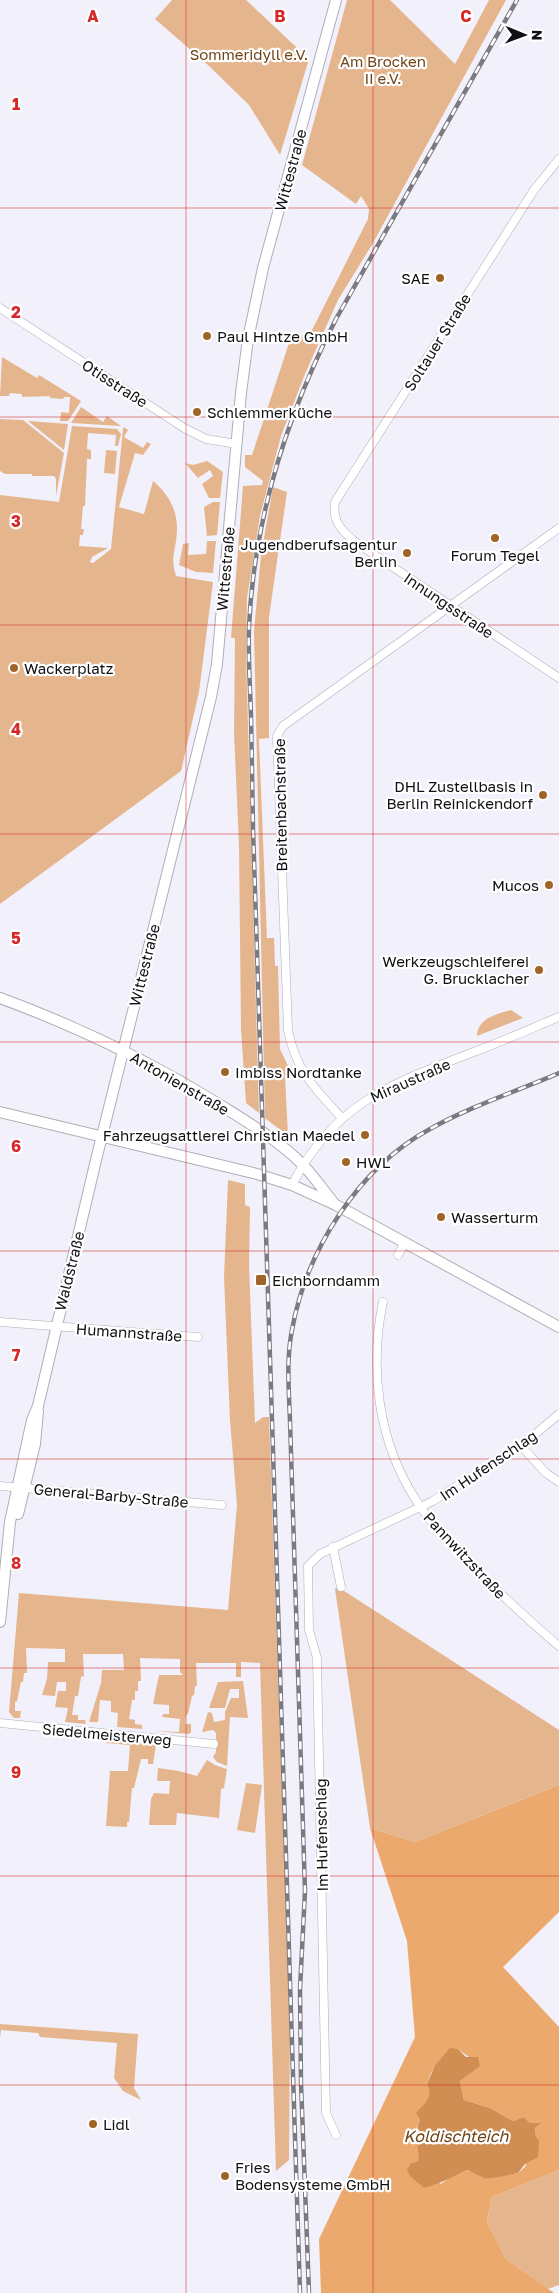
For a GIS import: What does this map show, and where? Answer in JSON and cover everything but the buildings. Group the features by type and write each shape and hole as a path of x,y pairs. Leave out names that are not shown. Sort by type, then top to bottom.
{"main road":[{"name":"Wittestraße","path":"102,1136 217,664 243,377 259,285 336,0"},
{"name":"Antonienstraße","path":"0,998 123,1050 247,1122 303,1165 336,1205"},
{"path":"0,1112 292,1185 336,1205 559,1327"},
{"name":"Waldstraße","path":"0,1622 8,1551 20,1488 39,1422 38,1406 55,1326 102,1136"}],"street":[{"name":"Soltauer Straße","path":"341,530 334,516 335,502 534,190 559,159"},
{"name":"Otisstraße","path":"0,308 184,428 206,439 236,444"},
{"name":"Breitenbachstraße","path":"342,1118 304,1076 296,1059 288,1030 277,736 283,726 559,528"},
{"name":"Innungsstraße","path":"341,530 449,606 559,678"},
{"name":"Miraustraße","path":"292,1185 303,1165 342,1118 369,1097 391,1085 559,1017"},
{"path":"398,1255 405,1242"},
{"name":"Pannwitzstraße","path":"383,1302 378,1330 376,1361 381,1412 396,1460 421,1507 441,1534 508,1602 559,1646"},
{"name":"Humannstraße","path":"0,1322 198,1337"},
{"name":"Im Hufenschlag","path":"336,2135 326,2113 317,1658 309,1630 308,1566 320,1554 333,1547 421,1507 521,1446 559,1414"},
{"path":"521,1446 546,1473 559,1482"},
{"name":"General-Barby-Straße","path":"0,1486 222,1505"},
{"path":"333,1547 341,1587"},
{"name":"Siedelmeisterweg","path":"0,1723 214,1744"}],"green space":[{"name":"Sommeridyll e.V.","path":"172,0 246,0 309,59 280,155 249,105 208,65 155,19"},
{"name":"Am Brocken II e.V.","path":"347,0 390,0 455,64 489,0 506,0 373,243 338,300 305,374 281,436 260,516 247,598 246,653 259,1113 246,1103 241,1029 239,845 234,733 235,638 231,638 243,486 262,485 263,481 245,467 245,455 252,455 292,334 306,337 310,334 368,219 369,209 361,196 356,204 302,165"},
{"path":"2,357 37,378 39,375 81,401 68,421 60,421 61,412 69,413 70,397 64,397 63,399 50,398 50,396 22,397 22,394 10,393 9,396 0,396"},
{"path":"81,407 103,422 107,416 121,426 71,423"},
{"path":"0,419 23,420 64,453 56,496 56,479 54,476 5,474 0,471"},
{"path":"28,421 68,424 64,450"},
{"path":"72,426 117,429 121,434 118,446 115,446 116,435 88,433 87,449 91,450 91,459 87,459 85,506 83,506 81,529 84,529 83,535 80,535 79,546 108,548 92,557 90,562 93,563 111,549 124,427 128,430 124,437 143,448 147,442 151,444 143,455 135,453 119,507 144,514 153,481 170,500 177,523 173,562 176,576 213,582 199,692 181,771 0,904 0,495 59,502"},
{"path":"106,450 117,451 115,474 104,473"},
{"path":"207,461 223,472 220,498 209,498 202,484 213,476 210,470 198,478 185,463 193,465"},
{"path":"273,487 287,492 269,617 269,738 259,739 267,938 274,938 275,966 278,966 280,1049 292,1074 285,1076 288,1136 265,1118 254,631 261,555"},
{"path":"213,502 220,502 217,535 207,536 204,507"},
{"path":"207,541 216,541 213,573 196,572 179,565 183,544 189,543 188,555 206,554"},
{"path":"511,1010 523,1018 477,1036 480,1025 484,1021"},
{"path":"228,1180 245,1184 245,1205 250,1207 249,1265 255,1423 263,1417 269,1417 290,2025 289,2160 276,2171 260,1663 241,1662 241,1677 236,1677 236,1663 196,1663 197,1686 195,1686 185,1724 191,1724 191,1732 189,1734 154,1731 179,1732 180,1719 162,1717 163,1714 169,1714 169,1705 153,1704 159,1675 183,1675 180,1672 180,1659 140,1658 141,1681 138,1681 138,1691 135,1691 135,1700 132,1700 129,1719 135,1720 135,1724 142,1725 142,1729 117,1727 118,1713 111,1712 111,1701 100,1700 98,1722 89,1722 101,1683 102,1670 124,1670 123,1654 83,1654 84,1676 81,1677 78,1696 75,1696 72,1715 78,1715 78,1720 85,1720 86,1724 65,1722 68,1708 55,1707 58,1691 66,1691 66,1682 57,1682 55,1696 42,1695 47,1679 48,1662 65,1662 65,1649 26,1648 27,1673 24,1673 23,1682 21,1682 17,1701 15,1702 15,1711 21,1711 20,1718 14,1718 9,1712 19,1593 228,1610 237,1505 230,1420 224,1277"},
{"path":"338,1587 559,1730 559,1785 415,1842 370,1828 335,1589"},
{"path":"243,1681 248,1718 230,1717 227,1766 217,1762 213,1757 216,1752 216,1733 213,1730 202,1732 208,1712 212,1713 214,1722 225,1720 225,1712 231,1698 239,1698 239,1689 230,1689 225,1708 209,1708 218,1682"},
{"path":"106,1740 156,1745 153,1764 148,1764 148,1759 141,1759 134,1788 132,1788 127,1827 106,1826 110,1771 128,1771 130,1745 106,1743"},
{"path":"207,1760 227,1769 224,1788 221,1789 219,1818 177,1813 176,1825 149,1825 151,1799 154,1793 169,1794 170,1781 157,1781 158,1768 197,1776"},
{"path":"246,1783 262,1785 255,1833 237,1830"},
{"path":"0,2024 138,2034 134,2088 141,2100 123,2091 114,2078 117,2043 40,2037 38,2033 1,2030 0,2038"},
{"path":"559,2170 559,2285 548,2289 506,2259 487,2222 492,2197"}],"shaded area":[{"path":"559,1785 559,1912 503,1967 559,2027 559,2170 492,2197 487,2222 506,2259 554,2293 321,2293 319,2239 415,2037 407,1941 370,1828 415,1842","holes":["458,2049 480,2065 460,2081 464,2100 490,2108 513,2121 524,2117 530,2123 540,2123 535,2128 536,2137 525,2167 518,2173 485,2179 469,2170 450,2177 441,2184 411,2163 418,2161 419,2151 416,2129 430,2096 431,2091 427,2084 432,2071 441,2058"]}],"water":[{"name":"Koldischteich","path":"450,2048 458,2049 466,2057 478,2057 480,2066 460,2081 464,2100 490,2108 513,2121 524,2117 530,2123 541,2123 535,2128 536,2137 539,2140 538,2157 525,2164 518,2173 485,2179 468,2170 424,2188 410,2176 407,2170 411,2163 418,2161 417,2130 420,2120 416,2113 429,2096 430,2092 427,2084 435,2065"}],"railway":[{"path":"300,2293 253,828 249,649 252,586 266,507 276,469 302,393 318,356 336,319 517,0"},
{"path":"309,2293 301,2083 300,1989 305,1891 288,1376 292,1330 299,1300 309,1271 323,1242 339,1214 358,1189 380,1166 404,1146 445,1121 559,1073"}],"place":[{"name":"SAE","path":"440,278"},
{"name":"Paul Hintze GmbH","path":"207,336"},
{"name":"Schlemmerküche","path":"197,412"},
{"name":"Forum Tegel","path":"495,538"},
{"name":"Jugendberufsagentur Berlin","path":"407,553"},
{"name":"Wackerplatz","path":"14,668"},
{"name":"DHL Zustellbasis in Berlin Reinickendorf","path":"543,795"},
{"name":"Mucos","path":"549,885"},
{"name":"Werkzeugschleiferei G. Brucklacher","path":"539,970"},
{"name":"Imbiss Nordtanke","path":"225,1072"},
{"name":"Fahrzeugsattlerei Christian Maedel","path":"365,1135"},
{"name":"HWL","path":"346,1162"},
{"name":"Wasserturm","path":"441,1217"},
{"name":"Eichborndamm","path":"261,1280"},
{"name":"Lidl","path":"93,2124"},
{"name":"Fries Bodensysteme GmbH","path":"225,2176"}]}
